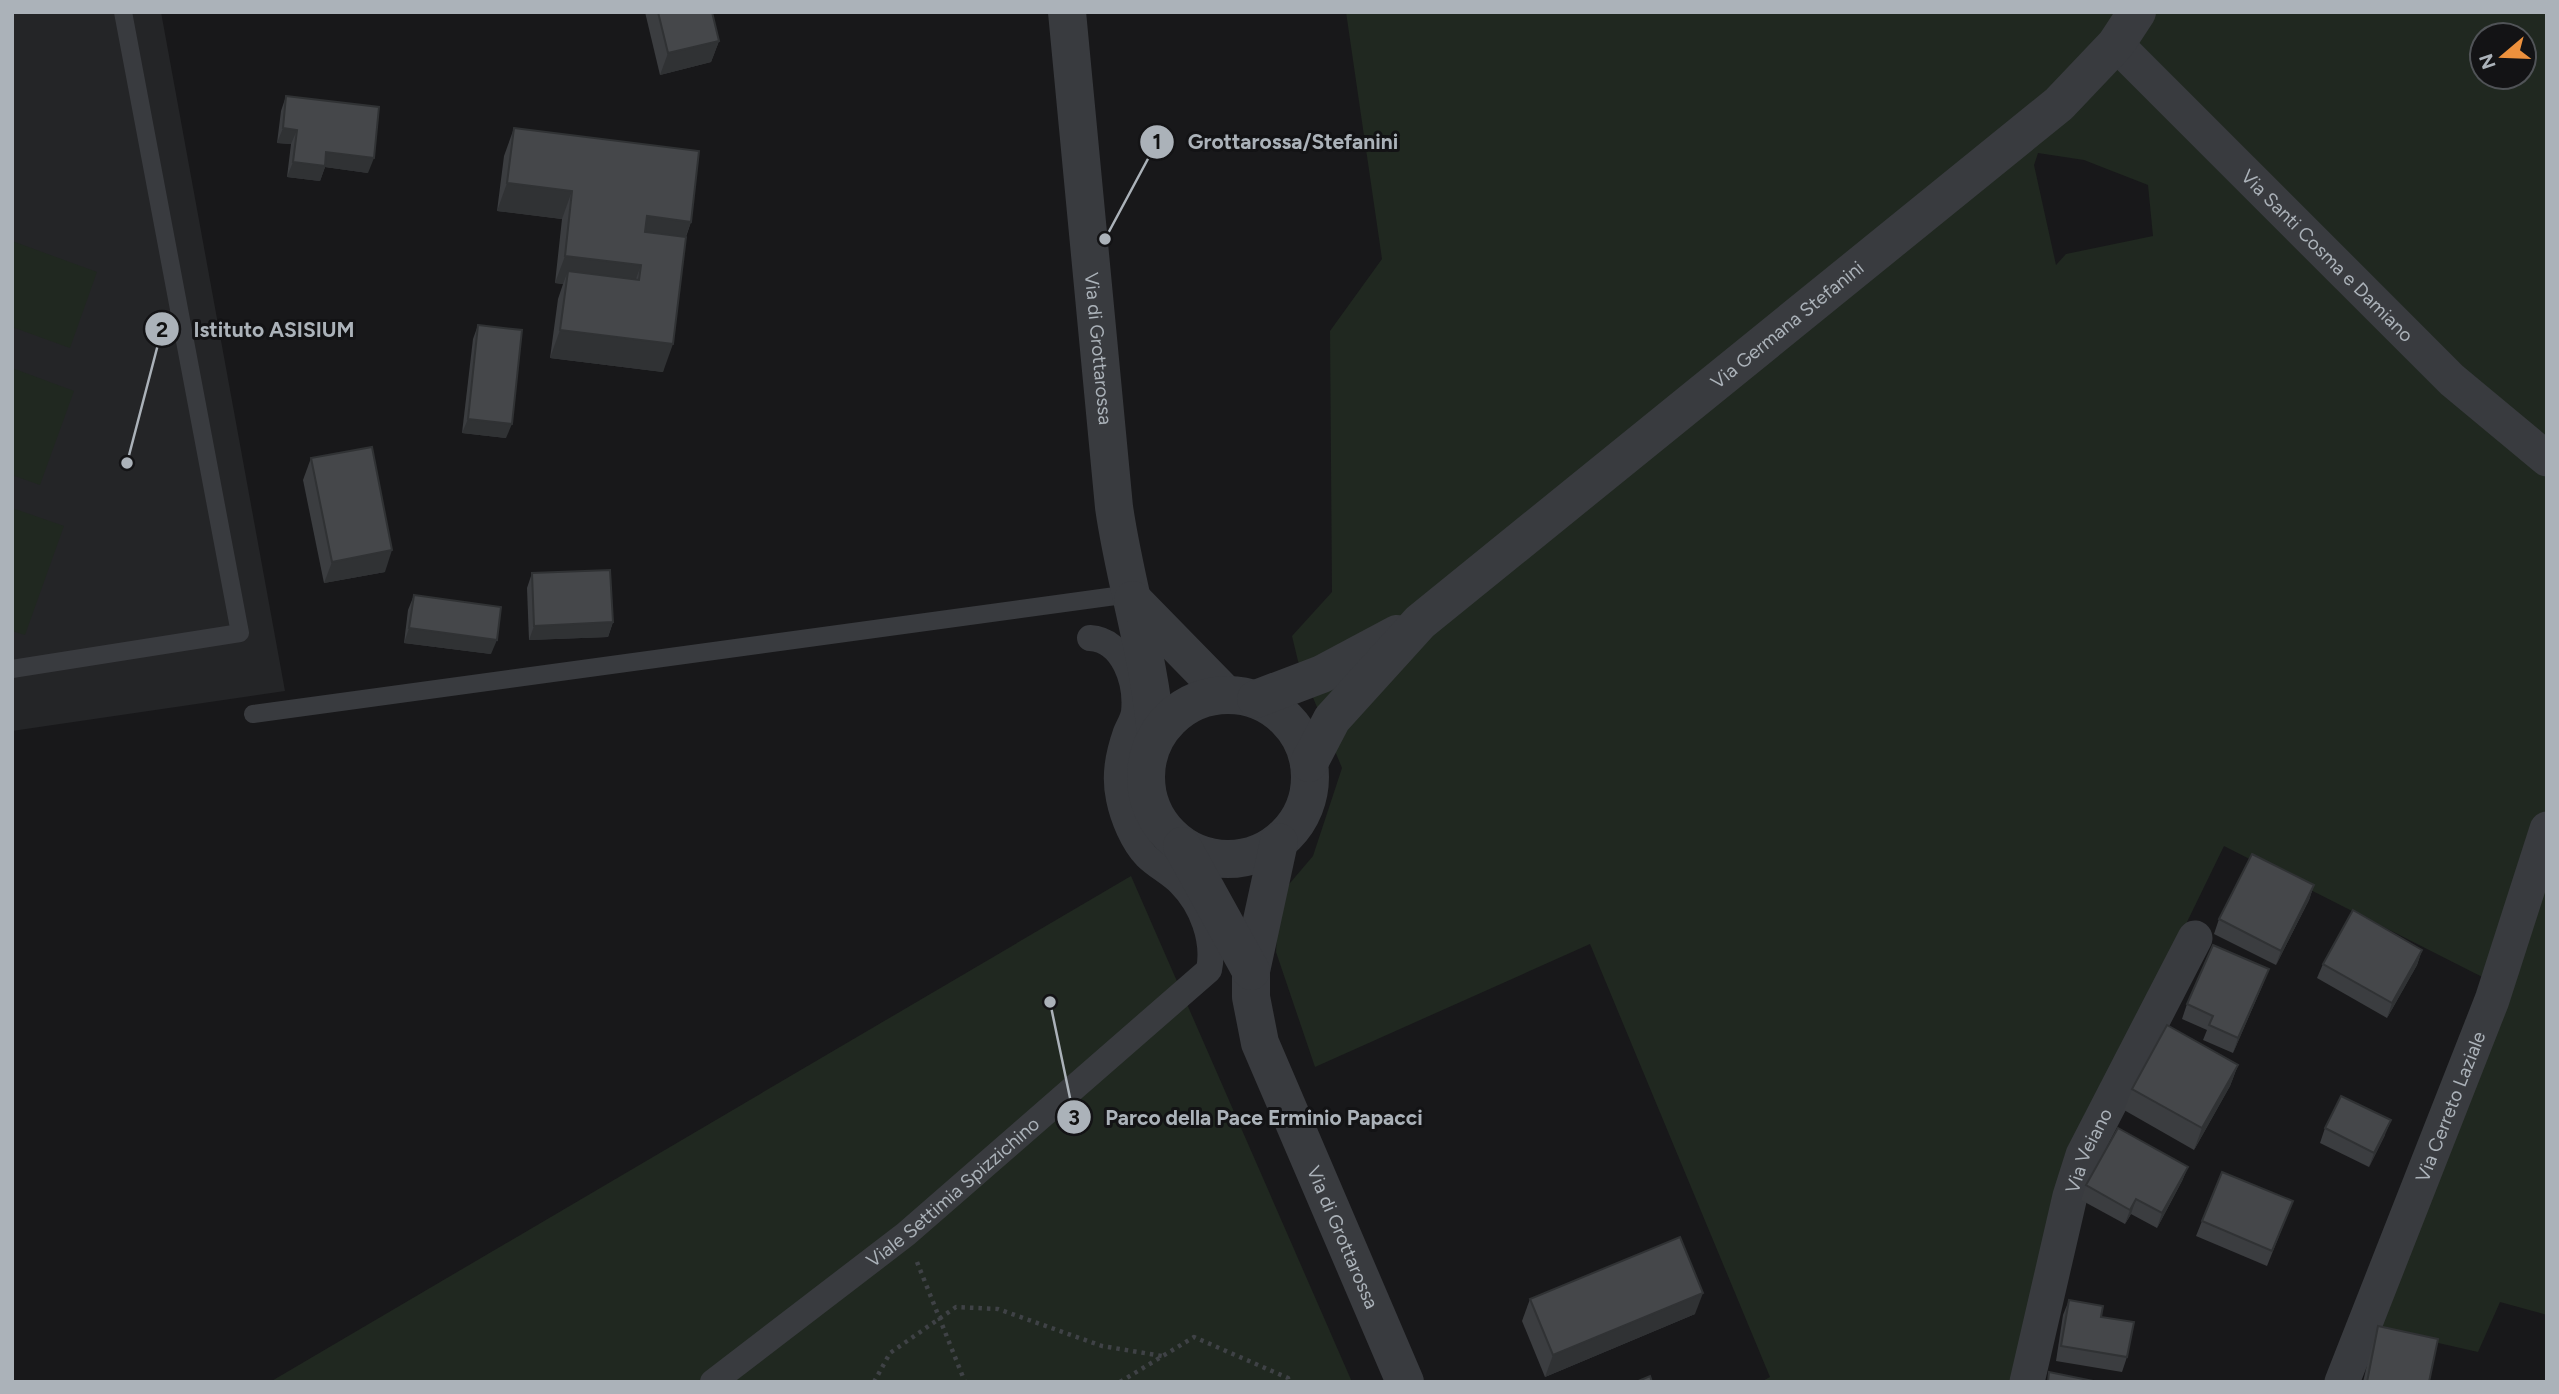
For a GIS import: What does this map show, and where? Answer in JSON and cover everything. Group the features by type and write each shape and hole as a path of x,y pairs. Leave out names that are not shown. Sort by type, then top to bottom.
{"street":[{"name":"Via di Grottarossa","path":"1067,12 1107,447 1131,597 1153,702 1156,736"},
{"name":"Via Germana Stefanini","path":"1309,763 1332,719 1420,622 2059,104 2116,44 2137,12"},
{"name":"Via Santi Cosma e Damiano","path":"2116,44 2452,380 2547,459"},
{"path":"1131,597 1241,696"},
{"name":"Via Germana Stefanini","path":"1241,696 1322,674 1420,622"},
{"name":"Viale Settimia Spizzichino","path":"713,1382 906,1234 1209,970 1211,947 1195,904 1181,884 1147,856 1129,831 1119,802 1116,777 1119,753 1134,715 1134,692 1119,652 1106,642 1090,638"},
{"path":"1241,696 1271,705 1301,737 1309,763 1304,808 1290,832 1279,842 1257,854 1214,859 1182,846 1157,819 1146,787 1147,758 1156,736 1173,714 1185,706 1198,699 1241,696"},
{"name":"Via Cerreto Laziale","path":"2342,1382 2492,999 2547,829"},
{"name":"Via di Grottarossa","path":"1279,842 1251,971 1251,997 1260,1042 1405,1382"},
{"name":"Via di Grottarossa","path":"1182,846 1251,971"},
{"name":"Via Veiano","path":"2027,1382 2070,1196 2083,1155 2195,938"}],"lane":[{"path":"12,669 240,633 123,12"},
{"path":"253,714 1131,597"}],"path":[{"path":"906,1234 965,1382"},
{"path":"874,1382 891,1353 956,1307 998,1309 1102,1346 1162,1356"},
{"path":"1120,1382 1194,1337 1288,1378 1289,1382"}],"shaded area":[{"path":"12,12 161,12 285,691 12,731"},
{"path":"1346,12 2547,12 2547,1315 2500,1302 2478,1352 2377,1329 2506,989 2224,846 2053,1197 2014,1382 1761,1382 1770,1377 1590,944 1315,1067 1276,952 1279,896 1313,856 1342,768 1298,661 1292,636 1332,592 1330,331 1382,259","holes":["2038,153 2084,160 2148,185 2153,236 2066,254 2056,265 2034,165"]},
{"path":"12,241 97,272 70,348 12,327"},
{"path":"12,368 74,391 40,485 12,475"},
{"path":"12,508 64,526 25,635 12,631"},
{"path":"1131,876 1352,1382 270,1382"}],"building":[{"path":"658,12 712,12 719,41 668,53"},
{"path":"286,96 379,107 374,158 326,152 325,166 293,162 297,130 283,128"},
{"path":"514,128 699,151 691,222 647,216 645,232 686,237 673,344 560,330 568,271 639,280 641,265 565,256 572,191 507,183"},
{"path":"478,325 522,330 512,424 468,419"},
{"path":"372,447 392,550 332,562 311,458"},
{"path":"610,570 613,622 534,626 532,573"},
{"path":"414,595 501,607 497,640 409,628"},
{"path":"2252,854 2314,885 2281,951 2219,919"},
{"path":"2353,910 2422,950 2392,1003 2323,964"},
{"path":"2213,945 2269,969 2238,1038 2209,1025 2213,1016 2187,1004"},
{"path":"2167,1025 2238,1065 2202,1128 2132,1089"},
{"path":"2341,1096 2391,1120 2374,1153 2325,1128"},
{"path":"2118,1128 2188,1167 2162,1213 2136,1199 2130,1210 2086,1185"},
{"path":"2222,1172 2293,1201 2272,1251 2202,1221"},
{"path":"1680,1237 1703,1293 1553,1355 1530,1299"},
{"path":"2069,1300 2103,1306 2101,1317 2134,1322 2127,1357 2061,1346"},
{"path":"2378,1326 2438,1339 2429,1382 2367,1382"},
{"path":"2049,1372 2098,1382 2048,1382"},
{"path":"1650,1376 1652,1382 1636,1382"}],"place":[{"name":"Grottarossa/Stefanini","path":"1105,239"},
{"name":"Istituto ASISIUM","path":"127,463"},
{"name":"Parco della Pace Erminio Papacci","path":"1050,1002"}]}
